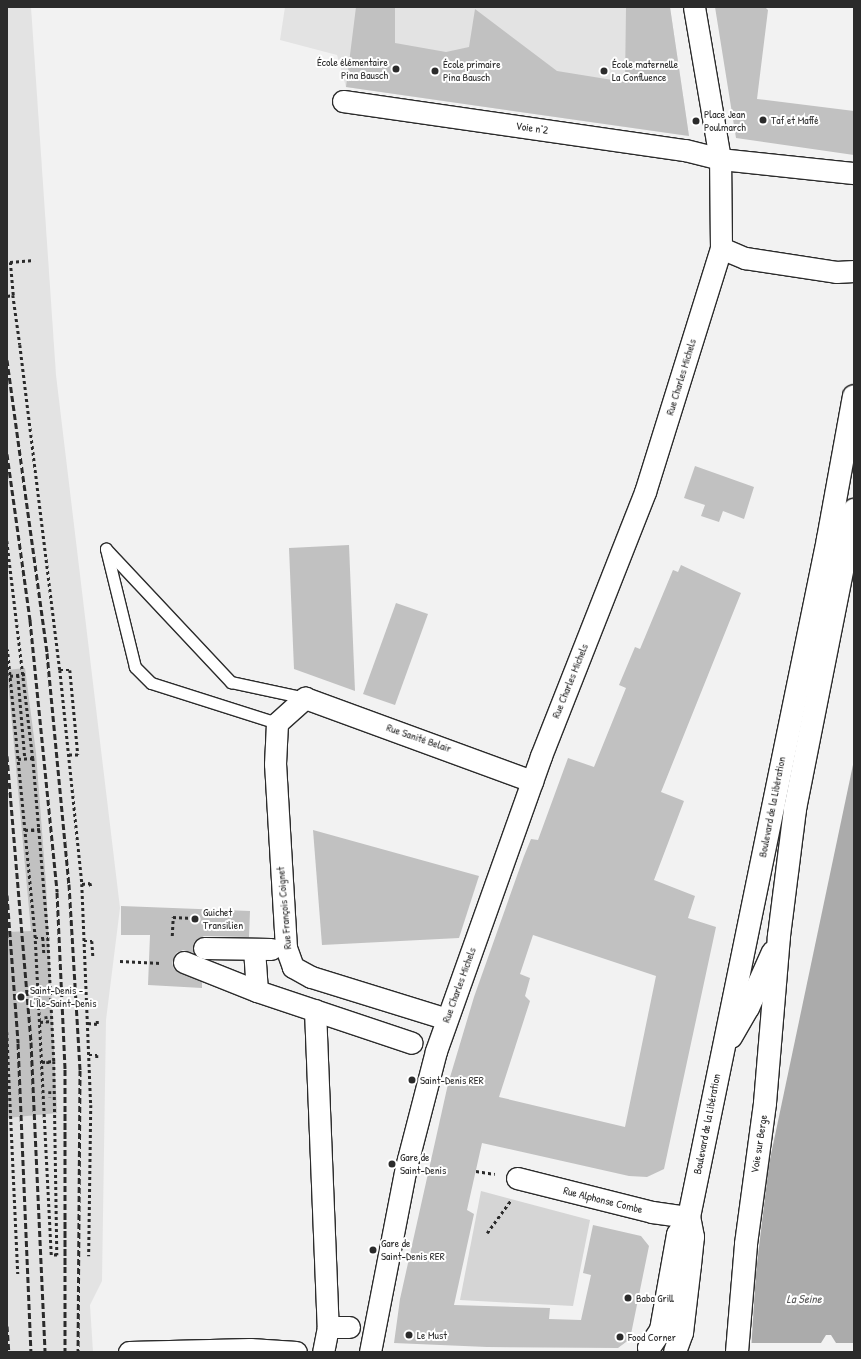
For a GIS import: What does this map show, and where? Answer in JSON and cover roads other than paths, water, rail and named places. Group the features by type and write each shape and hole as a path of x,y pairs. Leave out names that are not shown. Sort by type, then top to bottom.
{"main road":[{"name":"Boulevard de la Libération","path":"645,1350 661,1330 678,1235 689,1217 721,1053 828,539 854,396"},
{"name":"Boulevard de la Libération","path":"779,936 795,809 817,704 854,510"},
{"path":"747,932 755,992 772,1036"},
{"path":"721,1053 755,992 779,936"},
{"name":"Voie sur Berge","path":"738,1352 746,1244 772,1036 779,936"},
{"name":"Boulevard de la Libération","path":"674,1352 682,1333 690,1265 693,1237 689,1217"},
{"path":"645,1350 659,1347 674,1352"}],"street":[{"name":"Rue Charles Michels","path":"370,1352 406,1167 436,1051 532,781 645,492 721,248 720,159 694,7"},
{"name":"Voie n°2","path":"343,101 685,150 720,159"},
{"path":"720,159 854,174"},
{"path":"721,248 745,258 852,273"},
{"path":"277,723 305,698"},
{"name":"Rue Sanité Belair","path":"305,698 490,764 532,781"},
{"name":"Rue François Coignet","path":"277,723 275,764 285,941 293,967 311,977 447,1019"},
{"path":"204,948 262,949 257,991"},
{"path":"184,962 257,991 412,1043"},
{"path":"315,1010 328,1327 323,1352"},
{"name":"Rue Alphonse Combe","path":"517,1178 652,1212 689,1217"},
{"path":"328,1327 349,1327"},
{"path":"129,1352 250,1349 296,1352"}],"lane":[{"path":"277,723 151,683 135,667 106,548 231,682 305,698"}],"water":[{"name":"La Seine","path":"854,760 854,1352 751,1352 756,1272 769,1164"}],"railway":[{"path":"7,360 47,653 69,884 80,1070 78,1352"},
{"path":"7,454 30,620 57,892 65,1069 65,1352"},
{"path":"7,756 31,1042 45,1352"},
{"path":"7,895 18,1043 31,1352"},
{"path":"7,1326 9,1352"}],"place":[{"name":"École élémentaire Pina Bausch","path":"396,69"},
{"name":"École primaire Pina Bausch","path":"435,71"},
{"name":"École maternelle La Confluence","path":"604,71"},
{"name":"Taf et Maffé","path":"763,120"},
{"name":"Place Jean Poulmarch","path":"696,121"},
{"name":"Guichet Transilien","path":"195,919"},
{"name":"Saint-Denis - L'Île-Saint-Denis","path":"21,997"},
{"name":"Saint-Denis RER","path":"412,1080"},
{"name":"Gare de Saint-Denis","path":"392,1164"},
{"name":"Gare de Saint-Denis RER","path":"373,1250"},
{"name":"Baba Grill","path":"628,1298"},
{"name":"Le Must","path":"409,1335"},
{"name":"Food Corner","path":"620,1337"}]}
